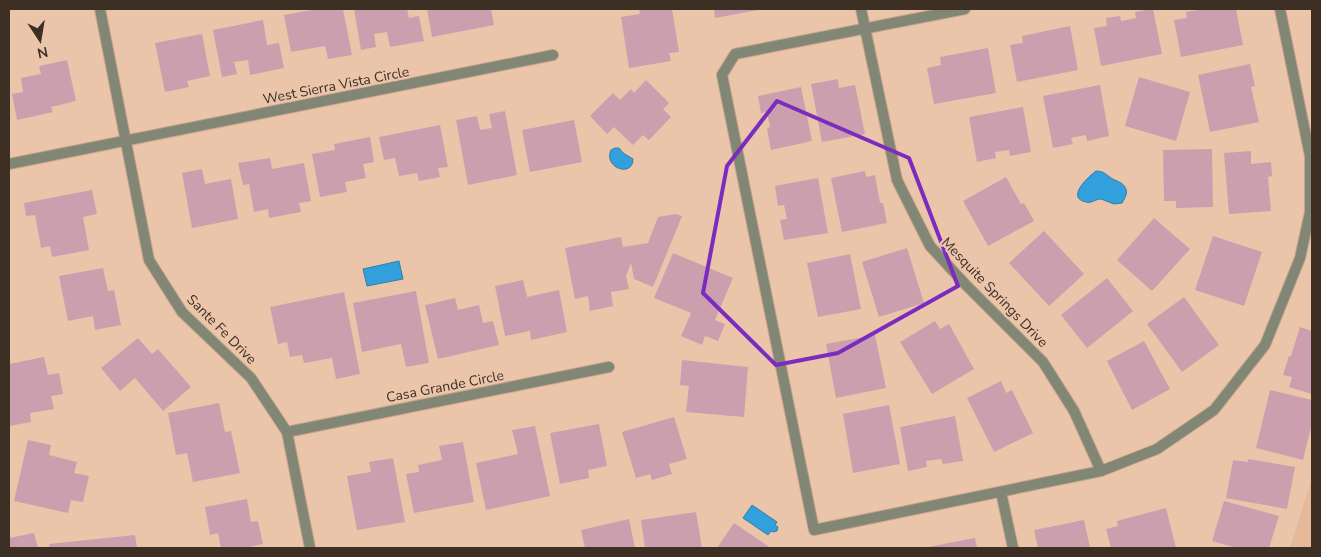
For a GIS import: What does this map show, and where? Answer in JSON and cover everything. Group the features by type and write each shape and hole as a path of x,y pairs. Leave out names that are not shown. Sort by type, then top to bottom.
{"street":[{"name":"Sante Fe Drive","path":"100,9 149,260 182,312 251,378 287,432 310,548"},
{"name":"Mesquite Springs Drive","path":"861,9 897,180 930,246 1043,362 1074,411 1101,472"},
{"path":"965,9 735,54 722,75 814,530 1101,472 1157,449 1214,410 1265,345 1300,258 1310,212 1310,156 1280,9"},
{"name":"West Sierra Vista Circle","path":"9,164 552,55"},
{"name":"Casa Grande Circle","path":"287,432 609,367"},
{"path":"1001,492 1012,548"}],"highlighted area":[{"path":"777,101 909,158 958,286 838,353 776,365 703,293 727,166"}],"shaded area":[{"path":"1312,477 1312,548 1290,548"}],"water":[{"path":"619,148 633,159 632,165 624,169 614,166 610,156 611,150"},
{"path":"1096,171 1104,173 1125,186 1126,195 1122,203 1114,204 1101,199 1091,202 1080,200 1078,192 1080,187"},
{"path":"399,261 403,279 367,286 363,269"},
{"path":"752,505 777,522 775,525 778,527 777,531 771,531 768,535 743,518"}],"building":[{"path":"317,9 343,9 352,55 328,59 325,46 291,52 284,15"},
{"path":"354,9 407,9 409,18 419,16 424,41 390,47 387,32 374,34 376,47 361,50"},
{"path":"427,9 491,9 494,25 432,37"},
{"path":"639,9 672,9 679,52 669,53 671,61 629,68 621,17 640,14"},
{"path":"714,9 758,9 758,10 715,18"},
{"path":"1153,9 1162,54 1101,66 1094,28 1107,26 1106,18 1120,16 1121,21 1136,18 1135,12"},
{"path":"1204,9 1236,9 1243,45 1181,57 1174,20 1187,18 1186,12"},
{"path":"263,20 267,45 279,43 284,68 250,75 248,60 234,62 237,74 222,77 213,30"},
{"path":"1070,26 1078,70 1017,82 1010,45 1023,43 1022,36"},
{"path":"202,34 210,76 187,81 189,87 165,92 155,43"},
{"path":"988,48 996,93 934,104 927,68 941,65 940,57"},
{"path":"67,60 76,101 51,107 53,112 17,120 12,94 23,92 21,78 41,74 39,66"},
{"path":"1250,64 1255,86 1251,87 1259,122 1210,132 1198,75"},
{"path":"1139,77 1190,92 1176,141 1125,126"},
{"path":"838,79 839,88 855,85 865,134 822,142 811,84"},
{"path":"646,80 669,103 663,109 671,117 649,140 643,135 633,145 614,127 607,134 590,116 613,93 620,100 631,89 634,93"},
{"path":"1100,85 1109,136 1087,141 1086,135 1071,138 1073,144 1053,148 1043,96"},
{"path":"801,87 812,141 771,150 767,128 770,127 767,112 761,113 758,96"},
{"path":"1023,107 1031,152 1010,156 1009,150 995,152 996,158 977,162 969,117"},
{"path":"505,111 517,175 468,185 456,120 477,116 480,130 492,128 489,114"},
{"path":"574,120 582,162 530,172 522,130"},
{"path":"440,125 448,167 438,168 440,177 419,181 417,173 399,176 395,158 384,160 379,137"},
{"path":"370,137 374,162 363,164 366,178 345,182 347,192 320,197 312,154 335,150 334,144"},
{"path":"1212,149 1213,207 1176,208 1176,201 1164,201 1163,150"},
{"path":"1251,151 1251,164 1271,162 1272,176 1268,177 1271,211 1229,214 1224,153"},
{"path":"270,158 272,169 304,163 311,201 299,203 301,212 269,218 268,209 254,212 249,184 243,185 238,163"},
{"path":"202,169 205,184 231,179 238,219 192,228 182,173"},
{"path":"865,171 866,177 875,175 880,203 883,203 887,223 842,232 831,178"},
{"path":"1006,177 1021,204 1024,203 1034,221 988,246 963,201"},
{"path":"818,178 828,233 784,240 780,220 787,219 784,205 778,206 775,186"},
{"path":"92,190 97,214 83,217 89,250 52,257 50,246 41,248 35,215 26,216 24,203"},
{"path":"676,214 682,216 653,287 634,279 631,263 626,276 629,289 611,292 613,306 590,311 588,296 575,299 565,248 621,237 623,247 648,243 658,217"},
{"path":"1154,218 1190,249 1152,291 1117,260"},
{"path":"1044,231 1084,274 1049,306 1009,263"},
{"path":"1213,236 1262,252 1244,306 1195,290"},
{"path":"907,248 924,303 879,317 862,262"},
{"path":"673,253 733,278 715,320 725,324 718,341 705,336 702,345 681,336 691,313 654,298"},
{"path":"850,254 861,309 818,317 807,263"},
{"path":"103,268 108,291 114,290 121,325 95,330 93,316 68,321 59,276"},
{"path":"1107,278 1133,311 1087,348 1061,315"},
{"path":"523,280 527,297 559,290 567,332 531,340 530,331 505,336 495,286"},
{"path":"416,291 429,363 406,367 401,344 362,352 353,303"},
{"path":"344,292 360,374 336,379 332,358 304,363 302,355 290,357 287,342 278,344 270,307"},
{"path":"1184,297 1219,345 1182,372 1147,324"},
{"path":"455,298 458,310 479,305 483,323 493,321 499,345 438,359 425,305"},
{"path":"935,321 940,329 949,324 974,369 932,394 900,342"},
{"path":"1300,327 1312,331 1312,394 1289,387 1292,377 1283,375"},
{"path":"875,335 886,388 836,398 826,344"},
{"path":"138,338 152,354 158,349 191,387 163,411 135,378 120,391 101,368"},
{"path":"1144,341 1170,389 1132,410 1107,361"},
{"path":"44,357 48,375 59,373 63,394 51,396 54,409 30,413 31,422 9,426 9,364"},
{"path":"682,360 748,367 744,417 686,412 689,386 680,385"},
{"path":"1001,381 1006,393 1012,390 1033,433 994,452 967,398"},
{"path":"1270,390 1312,400 1312,423 1303,460 1256,448"},
{"path":"219,403 225,432 231,431 240,473 193,482 187,453 176,455 168,413"},
{"path":"889,405 900,464 853,473 843,414"},
{"path":"955,416 963,461 943,464 941,459 926,461 927,467 908,471 900,427"},
{"path":"674,417 687,459 669,464 672,474 652,480 650,474 636,478 622,432"},
{"path":"599,424 607,466 588,470 589,478 560,484 550,433"},
{"path":"535,426 550,496 486,510 476,463 518,454 512,430"},
{"path":"28,440 51,445 49,455 77,462 74,473 89,476 83,502 71,500 68,513 14,501"},
{"path":"463,442 474,502 414,513 406,474 419,472 418,465 442,460 439,446"},
{"path":"393,458 405,522 357,530 347,476 371,472 369,462"},
{"path":"1248,459 1295,467 1287,509 1226,498 1233,460 1248,462"},
{"path":"247,499 251,522 258,521 263,544 243,548 221,548 218,533 210,535 205,507"},
{"path":"1224,501 1279,516 1269,548 1237,548 1212,541"},
{"path":"1166,508 1176,548 1111,548 1106,529 1118,526 1117,521"},
{"path":"696,512 702,548 645,548 641,520"},
{"path":"629,519 635,548 585,548 581,530"},
{"path":"1084,520 1090,548 1038,548 1034,530"},
{"path":"734,523 771,548 717,548"},
{"path":"34,533 38,548 9,548 9,538"},
{"path":"135,535 137,548 50,548 49,544"},
{"path":"975,538 977,548 928,547"}]}
